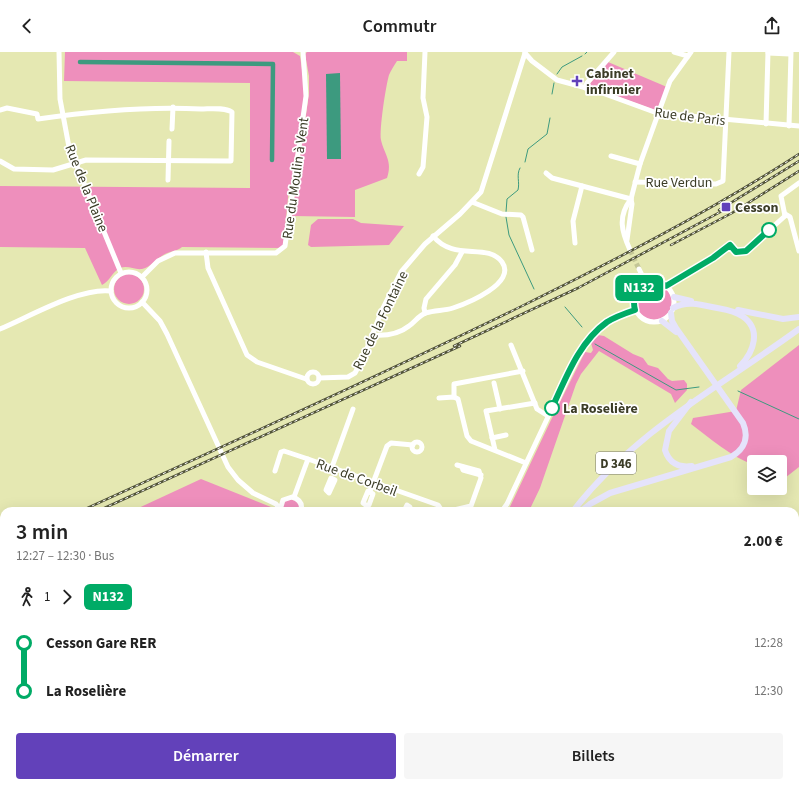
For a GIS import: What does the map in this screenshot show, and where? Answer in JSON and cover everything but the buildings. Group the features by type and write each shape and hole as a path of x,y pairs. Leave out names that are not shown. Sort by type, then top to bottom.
{"main road":[{"path":"674,297 772,318 783,319 799,317"},
{"path":"587,507 610,493 732,457 740,452 744,444 746,435 743,423 676,328 672,321 672,310 684,303 698,304 734,312 746,320 754,334 754,345 750,355 734,373"},
{"path":"662,321 675,330 738,420 744,436 741,446 735,452 726,457 694,466 686,467 672,462 665,450 667,435 690,402"},
{"name":"D 346","path":"576,507 591,488 614,464 690,402 799,329"}],"street":[{"name":"Rue de la Plaine","path":"59,52 58,74 62,116 75,163 121,273"},
{"path":"296,52 303,52"},
{"name":"Rue du Moulin à Vent","path":"142,277 158,261 172,254 206,252 276,253 285,246 306,96 303,52"},
{"path":"419,174 423,167 426,117 423,98 425,52"},
{"path":"585,88 587,83 614,52"},
{"path":"630,250 626,240 632,204 631,199 640,164 670,80 689,54 674,52"},
{"path":"726,120 729,52"},
{"name":"Rue de Paris","path":"525,53 532,61 557,80 659,113 799,126"},
{"name":"Rue de la Fontaine","path":"319,378 348,377 353,375 360,364 382,310 401,272 418,250 472,202 483,188 525,53"},
{"path":"766,124 768,53 791,53 790,126"},
{"path":"172,129 173,107"},
{"path":"0,110 7,108 37,114 38,119 98,111 173,107 232,112 231,161 86,160 53,170 32,168 20,169 0,162"},
{"name":"Rue Verdun","path":"635,182 716,184 723,182 726,120"},
{"path":"168,180 169,141"},
{"path":"611,156 640,164"},
{"path":"546,173 552,178 631,199"},
{"path":"799,183 781,196 786,214 790,217 799,251"},
{"path":"575,244 573,221 582,186"},
{"path":"472,202 502,214 523,217 532,250"},
{"path":"666,286 713,258 730,245 736,252 746,251 786,214"},
{"path":"372,335 382,336 396,333 408,327 426,313 452,308 473,300 490,290 501,281 505,275 504,268 497,257 486,252 462,252 449,248 437,241 433,236"},
{"path":"206,252 208,268 247,355 257,362 306,379 310,384 318,382 319,378 317,374 312,372 308,374 306,379"},
{"path":"426,313 424,308 426,299 455,265 462,252"},
{"path":"639,269 646,283"},
{"path":"132,272 142,277 146,286 146,292 142,302 131,307 125,307 115,302 111,291 113,280 121,273 132,272"},
{"path":"656,282 666,286 674,297 672,310 662,321 649,322 643,319 635,310 634,304 636,292 646,283 656,282"},
{"path":"0,329 80,294 97,291 111,291"},
{"path":"142,302 160,321 167,334 228,467 238,480 253,493 276,504 278,507"},
{"path":"504,507 573,364 586,343 597,330 608,321 635,310"},
{"path":"511,345 523,371 537,410 548,416"},
{"path":"523,371 454,384 454,397 460,403 468,436 471,441 526,463"},
{"path":"494,383 500,409"},
{"path":"439,398 454,397"},
{"path":"495,450 486,411 535,404"},
{"path":"333,478 334,468 353,409"},
{"path":"492,438 506,436"},
{"path":"370,491 387,446 391,444 413,445"},
{"path":"275,471 281,452 284,451 308,459"},
{"name":"Rue de Corbeil","path":"294,497 308,459 438,505 439,507"},
{"path":"460,466 479,471 481,475 471,506 467,507"},
{"path":"253,493 276,500 294,497 299,500 301,507"},
{"path":"409,507 412,496"},
{"path":"281,507 283,500 288,497"}],"shaded area":[{"path":"65,52 293,52 300,56 305,90 291,188 289,188 283,248 182,247 165,254 145,268 120,268 102,285 85,248 0,247 0,186 250,188 250,83 64,81"},
{"path":"307,52 407,52 407,61 397,61 390,73 385,97 381,140 389,162 389,172 387,178 355,190 355,217 292,216 309,93 309,76 305,54"},
{"path":"608,62 667,87 657,109 655,110 588,86"},
{"path":"340,73 341,159 327,159 326,74"},
{"path":"318,219 353,219 361,223 404,226 389,245 311,247 308,245 311,225"},
{"path":"129,274 140,278 144,289 140,300 129,304 118,300 114,289 118,278"},
{"path":"654,284 667,289 672,302 667,315 654,320 641,315 636,302 641,289"},
{"path":"598,335 604,336 633,354 643,358 648,365 658,368 668,379 672,381 684,380 687,384 687,390 675,403 671,394 599,351 581,374 576,384 540,488 531,507 510,507 585,352 591,353 593,350 591,343"},
{"path":"799,345 799,467 787,476 787,455 747,455 747,462 721,447 691,424 693,418 736,411 741,390"},
{"path":"201,479 271,507 141,507"},
{"path":"288,499 297,501 299,507 282,507 282,504"}],"waterway":[{"path":"557,74 562,67 582,56"},
{"path":"80,62 273,64 272,160"},
{"path":"552,94 554,83"},
{"path":"525,162 528,149 547,134 550,118"},
{"path":"506,212 507,199 518,190 518,173 520,168"},
{"path":"506,217 509,235 534,289"},
{"path":"565,307 582,327"},
{"path":"595,344 676,390 699,387"},
{"path":"738,391 799,419"}],"tunnel":[{"path":"630,250 639,269"}],"railway":[{"path":"90,507 356,385 520,307 696,216 799,154"},
{"path":"719,210 799,161"},
{"path":"671,245 732,213 799,171"},
{"path":"454,346 578,288 724,210"},
{"path":"107,507 460,346"}],"bus line":[{"name":"N132","path":"552,408 573,364 586,343 597,330 608,321 635,310 634,297 640,287 651,282 661,283 666,286 713,258 730,245 736,252 746,251 769,230"}],"place":[{"name":"Cabinet infirmier","path":"577,81"},
{"name":"Cesson","path":"726,207"},
{"name":"La Roselière","path":"552,408"}]}
